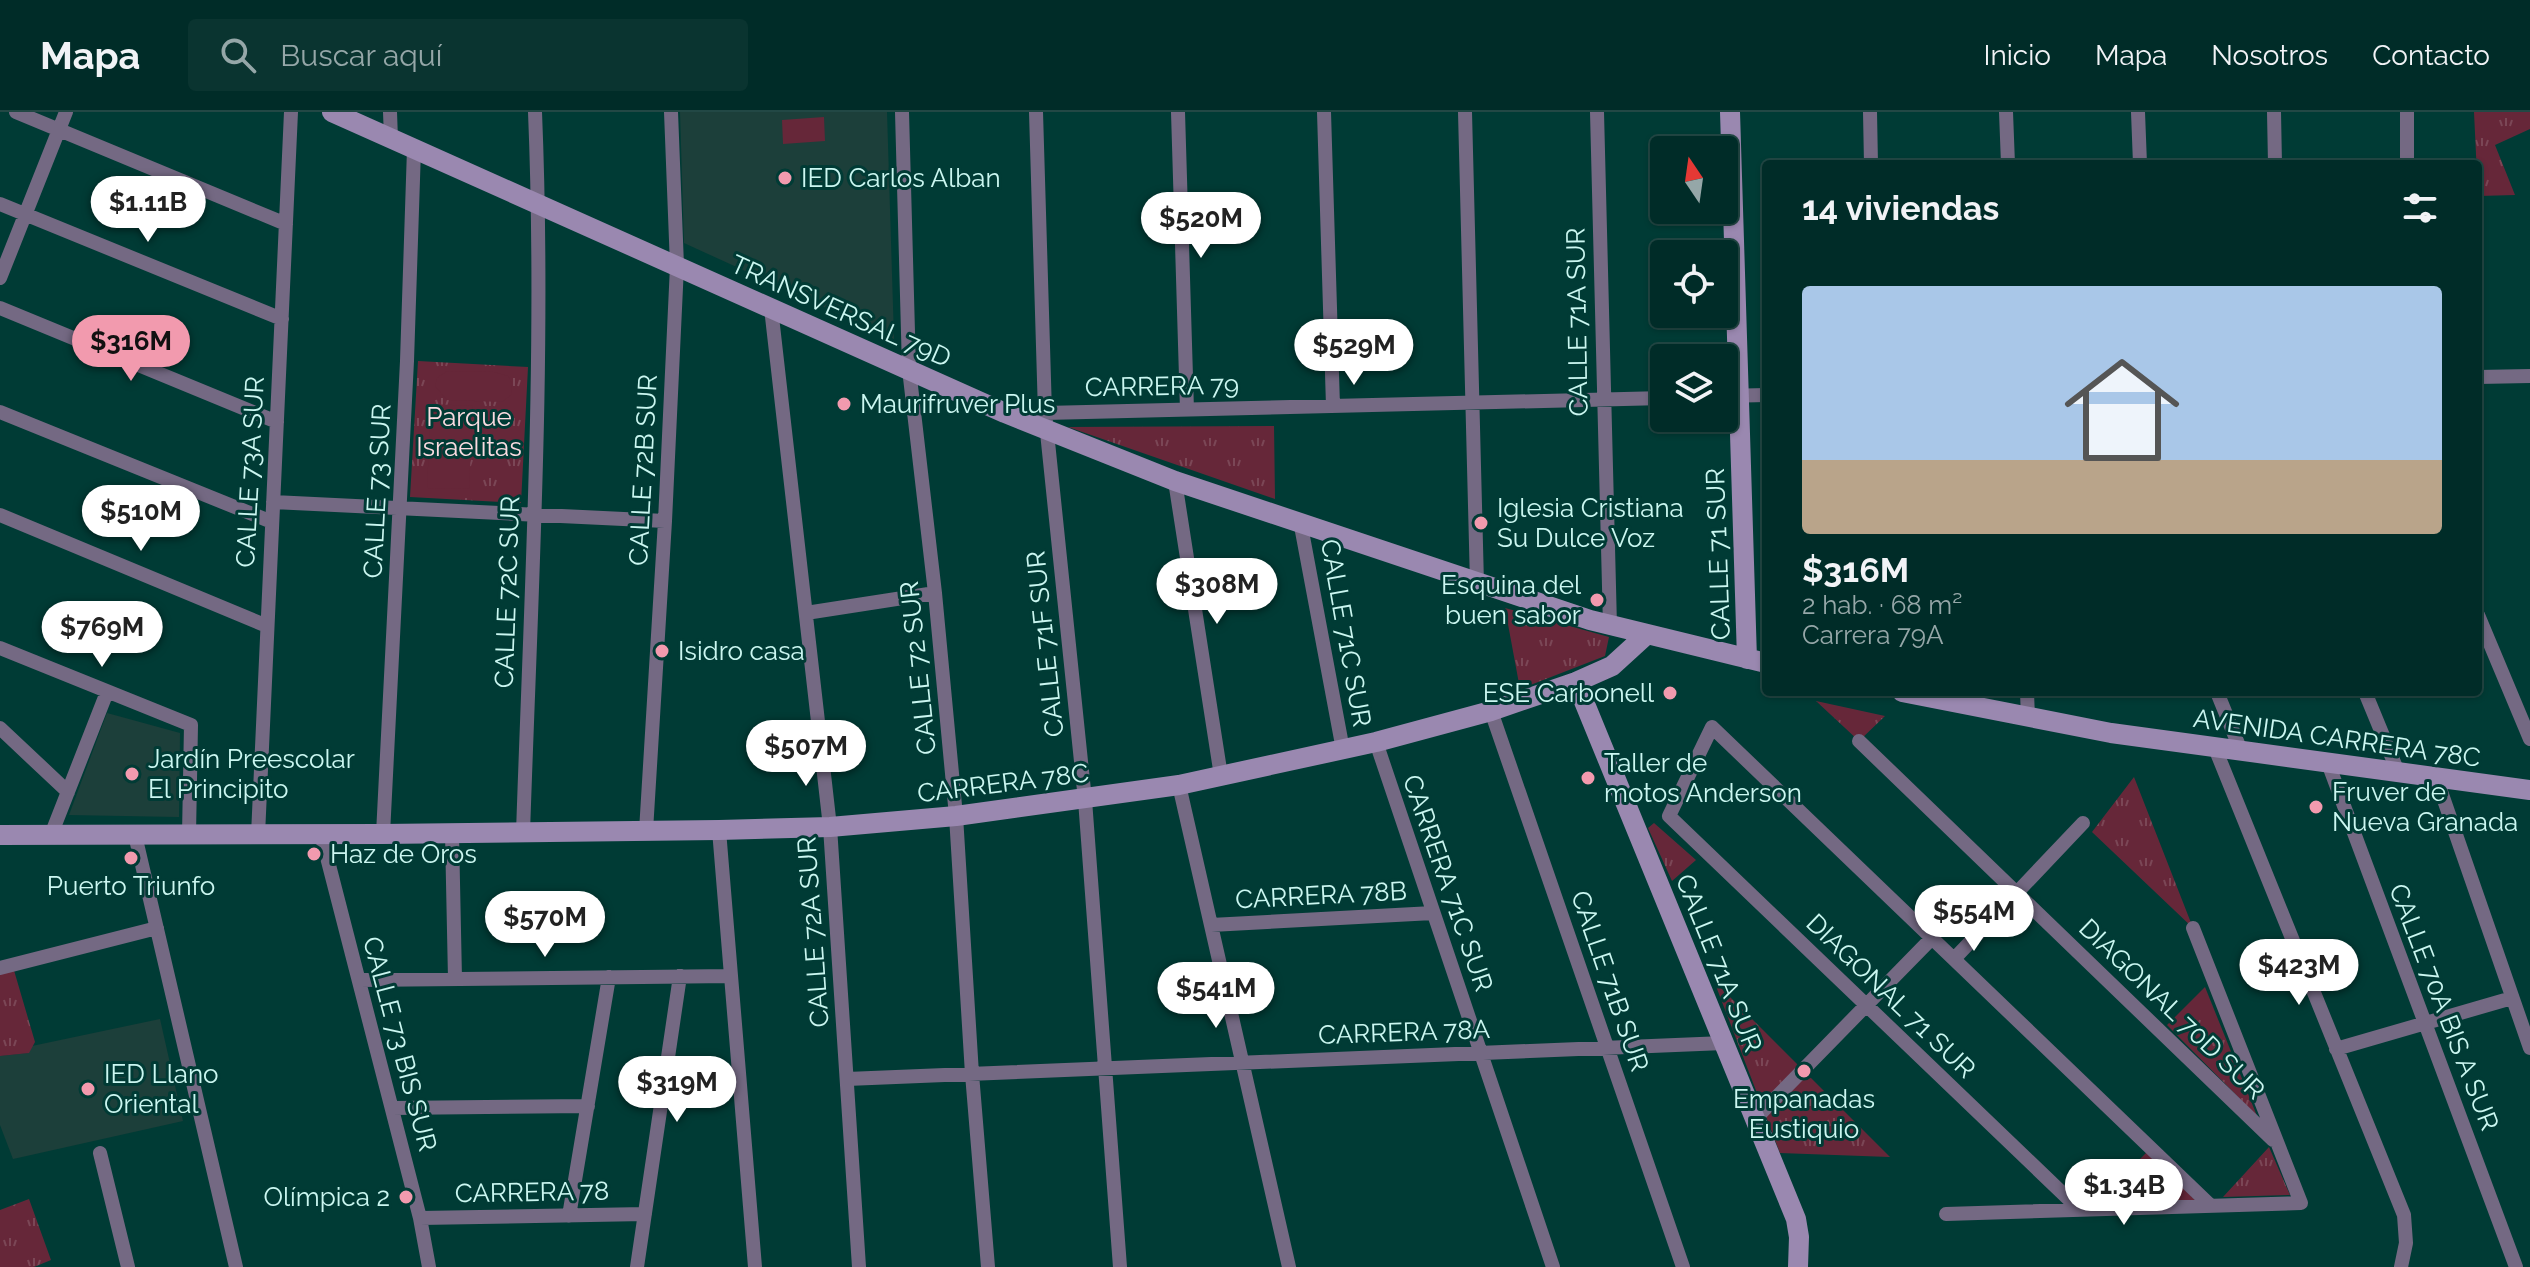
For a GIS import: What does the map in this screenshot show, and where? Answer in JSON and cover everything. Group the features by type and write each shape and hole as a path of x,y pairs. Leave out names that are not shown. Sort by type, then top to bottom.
{"street":[{"path":"16,112 286,224"},
{"path":"0,278 66,112"},
{"name":"CALLE 73A SUR","path":"258,835 291,112"},
{"name":"TRANSVERSAL 79D","path":"332,112 909,369 1046,421 1175,481 1301,526 1610,626"},
{"path":"390,112 391,139"},
{"name":"CALLE 72C SUR","path":"523,833 539,206 535,112"},
{"name":"CALLE 72B SUR","path":"646,831 677,266 671,112"},
{"name":"CALLE 72 SUR","path":"902,112 909,369 935,593 956,816 988,1267"},
{"name":"CALLE 71F SUR","path":"1036,112 1046,421 1085,800 1120,1267"},
{"path":"1178,112 1187,410"},
{"path":"1324,112 1333,406"},
{"path":"1465,112 1477,584"},
{"name":"CALLE 71A SUR","path":"1597,112 1610,626"},
{"name":"CALLE 71 SUR","path":"1730,112 1732,344"},
{"path":"1870,112 1871,160"},
{"path":"2006,112 2008,160"},
{"path":"2138,112 2140,160"},
{"path":"2274,112 2275,160"},
{"path":"2407,112 2407,160"},
{"name":"CALLE 73 SUR","path":"383,834 401,508 414,149"},
{"path":"0,204 282,319"},
{"path":"0,308 277,422"},
{"name":"CALLE 72A SUR","path":"771,308 830,827 859,1267"},
{"path":"2482,377 2530,376"},
{"path":"1738,396 1762,395"},
{"name":"CARRERA 79","path":"1046,421 1187,410 1650,398"},
{"path":"0,412 272,522"},
{"name":"CALLE 71 SUR","path":"1735,432 1757,661"},
{"path":"1175,481 1221,776"},
{"path":"273,502 665,521"},
{"path":"0,515 267,626"},
{"name":"CALLE 71C SUR","path":"1301,526 1343,750"},
{"path":"806,613 935,593"},
{"path":"2482,625 2530,739"},
{"path":"1610,626 1757,661"},
{"name":"CARRERA 78C","path":"0,835 719,830 830,827 956,816 1179,785 1376,742 1491,711 1576,682 1612,666 1646,635"},
{"path":"0,648 191,725 189,835"},
{"name":"CALLE 71A SUR","path":"1576,682 1796,1219 1798,1267"},
{"path":"51,835 107,692"},
{"name":"AVENIDA CARRERA 78C","path":"1921,696 2028,718 2215,748 2530,790"},
{"path":"2027,696 2028,718"},
{"path":"2219,696 2241,751"},
{"path":"2367,696 2398,772"},
{"name":"CALLE 71B SUR","path":"1491,711 1683,1267"},
{"name":"DIAGONAL 71 SUR","path":"1932,938 1712,727 1669,816 2080,1210"},
{"path":"0,728 68,792"},
{"name":"DIAGONAL 70D SUR","path":"1859,741 2278,1145"},
{"name":"CARRERA 71C SUR","path":"1376,742 1553,1267"},
{"path":"2215,748 2404,1215 2406,1243 2401,1267"},
{"name":"CALLE 70A BIS A SUR","path":"2328,763 2516,1267"},
{"path":"2436,777 2530,1048"},
{"path":"1179,785 1289,1267"},
{"path":"1954,959 2083,823"},
{"path":"719,830 755,1267"},
{"name":"CALLE 73 BIS SUR","path":"321,834 420,1218 429,1267"},
{"path":"452,834 455,979"},
{"path":"135,835 236,1267"},
{"name":"CARRERA 78B","path":"1211,925 1433,913"},
{"path":"0,968 157,928"},
{"path":"1946,1214 2301,1203 2193,928"},
{"path":"1755,1119 1932,938 2210,1205"},
{"path":"637,1267 680,976"},
{"path":"359,980 731,976"},
{"path":"569,1216 609,977"},
{"path":"2336,1049 2512,998"},
{"name":"CARRERA 78A","path":"847,1079 1724,1043"},
{"path":"392,1108 588,1106"},
{"path":"100,1153 128,1267"},
{"name":"CARRERA 78","path":"420,1218 645,1214"}],"shaded area":[{"name":"IED Carlos Alban","path":"680,112 887,112 894,339 684,243"},
{"name":"Jardín Preescolar El Principito","path":"107,713 180,733 179,817 69,815"},
{"name":"IED Llano Oriental","path":"160,1019 183,1121 13,1159 0,1125 0,1056 28,1053 32,1046"}],"green space":[{"path":"2474,112 2530,112 2530,129 2495,145 2515,195 2482,196 2482,160 2476,160"},
{"path":"824,117 825,141 783,144 782,120"},
{"name":"Parque Israelitas","path":"418,361 528,367 521,503 410,497"},
{"path":"447,371 494,372 508,376 512,383 511,395 502,402 447,400 435,386 437,378"},
{"path":"431,404 473,406 469,489 427,488"},
{"path":"1274,426 1275,499 1068,427"},
{"path":"1505,608 1609,637 1605,656 1520,689"},
{"path":"1816,701 1885,716 1859,741"},
{"path":"2134,777 2193,928 2092,832"},
{"path":"1654,823 1696,860 1672,881 1648,828"},
{"path":"13,967 35,1042 29,1053 0,1056 0,970"},
{"path":"1714,981 1890,1157 1780,1153"},
{"path":"2205,987 2257,1116 2167,1025"},
{"path":"2269,1147 2290,1195 2223,1197"},
{"path":"2147,1152 2196,1201 2098,1201"},
{"path":"29,1199 51,1260 34,1267 0,1267 0,1210"}],"place":[{"name":"IED Carlos Alban","path":"785,178"},
{"name":"Maurifruver Plus","path":"844,404"},
{"name":"Iglesia Cristiana Su Dulce Voz","path":"1481,523"},
{"name":"Esquina del buen sabor","path":"1597,600"},
{"name":"Isidro casa","path":"662,651"},
{"name":"ESE Carbonell","path":"1670,693"},
{"name":"Jardín Preescolar El Principito","path":"132,774"},
{"name":"Taller de motos Anderson","path":"1588,778"},
{"name":"Fruver de Nueva Granada","path":"2316,807"},
{"name":"Haz de Oros","path":"314,854"},
{"name":"Puerto Triunfo","path":"131,858"},
{"name":"Empanadas Eustiquio","path":"1804,1071"},
{"name":"IED Llano Oriental","path":"88,1089"},
{"name":"Olímpica 2","path":"406,1197"}]}
